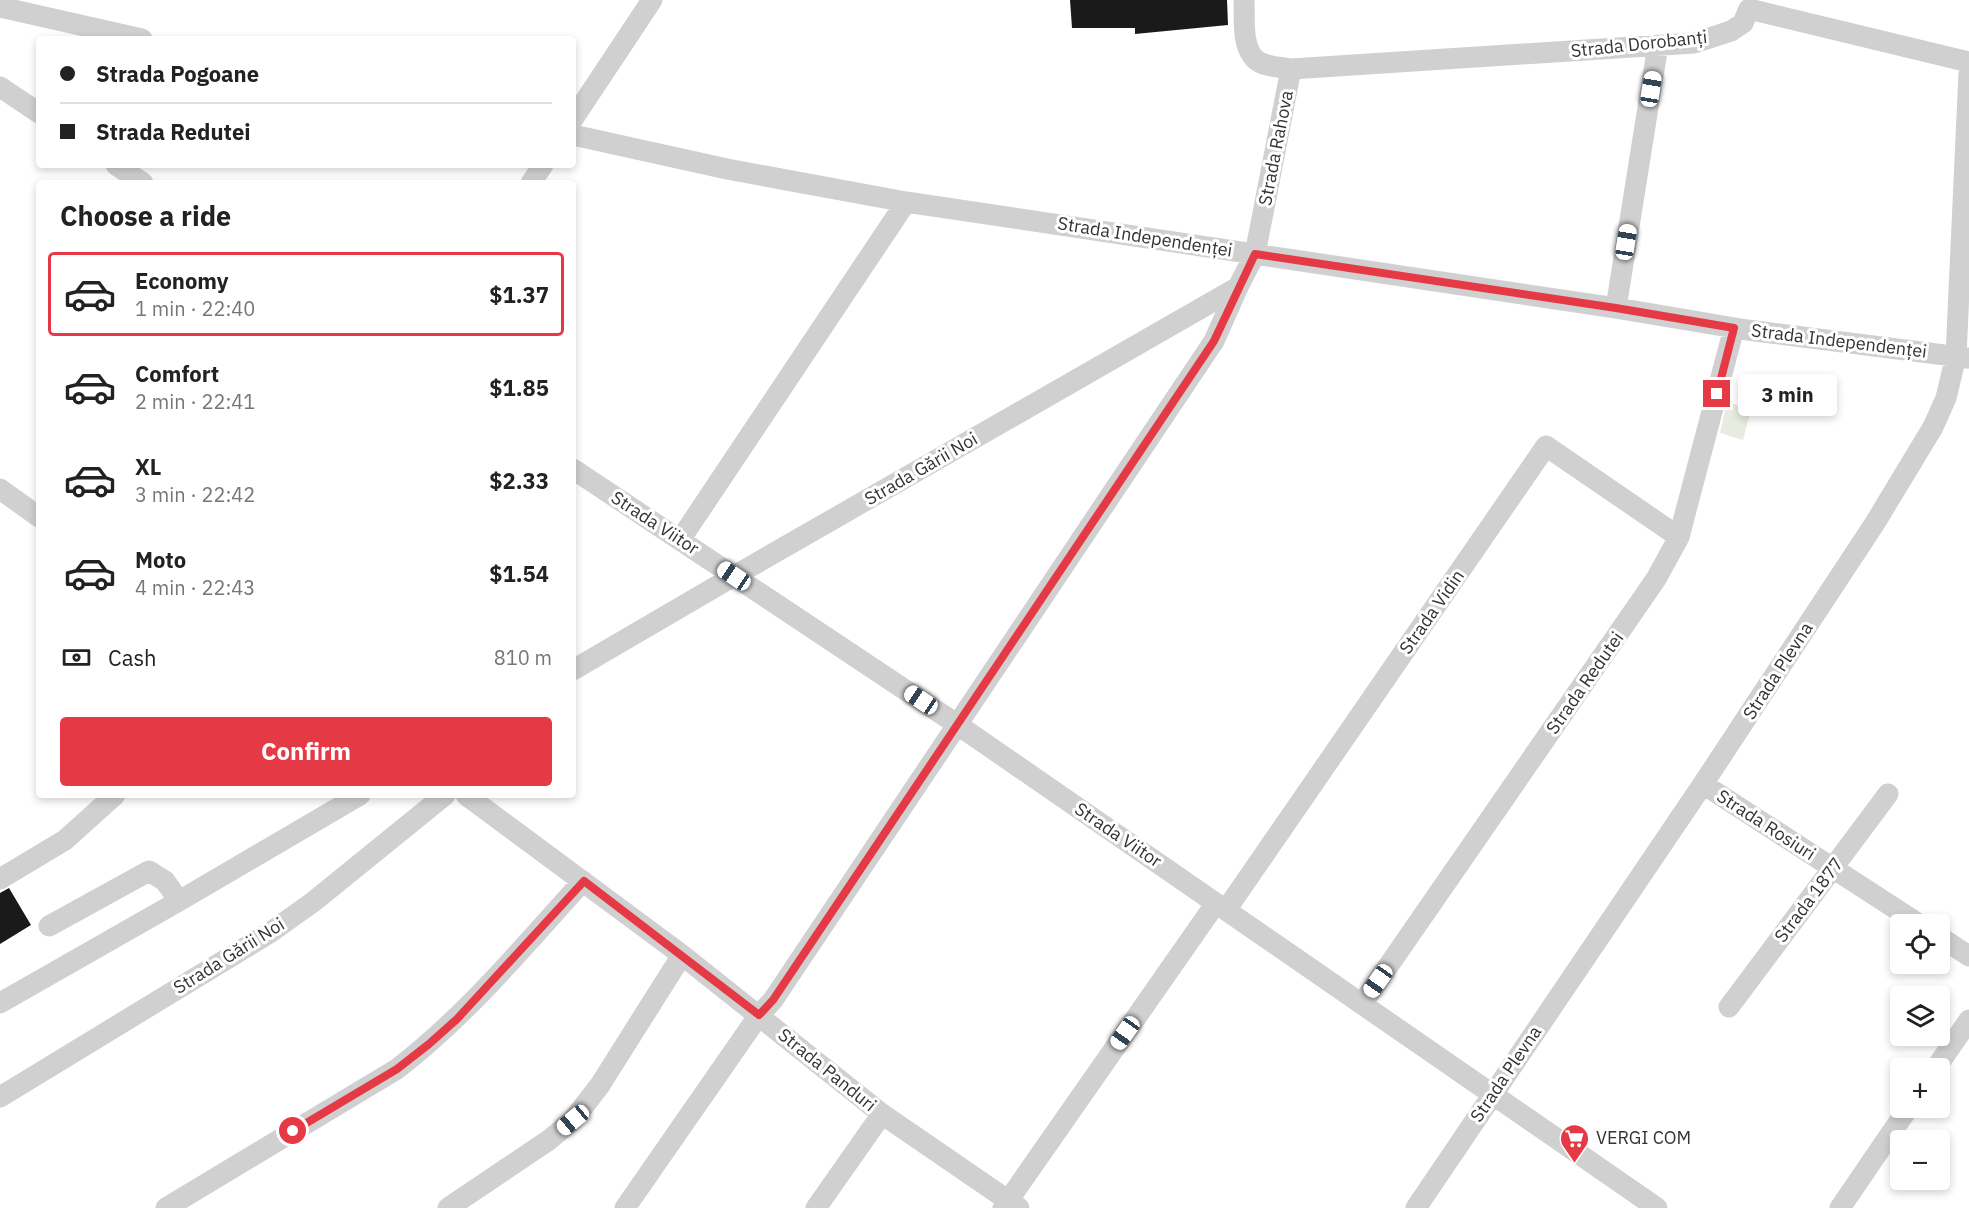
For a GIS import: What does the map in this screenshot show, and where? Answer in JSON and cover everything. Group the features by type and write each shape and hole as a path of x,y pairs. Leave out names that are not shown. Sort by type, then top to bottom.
{"street":[{"path":"576,114 652,0"},
{"name":"Strada Rahova","path":"1244,0 1247,46 1256,61 1291,69 1255,254"},
{"name":"Strada Dorobanți","path":"1291,69 1694,42 1731,31 1743,23 1749,5 1969,62"},
{"path":"0,7 128,36"},
{"path":"1616,308 1658,45"},
{"name":"Strada Plevna","path":"1416,1208 1703,784 1875,523 1933,427 1963,357 1969,72"},
{"path":"0,87 36,111"},
{"name":"Strada Independenței","path":"576,136 727,169 906,202 1616,308 1734,328 1963,357"},
{"path":"120,168 138,180"},
{"path":"680,540 906,202"},
{"path":"625,1208 759,1015 773,1000 1214,341 1255,254"},
{"name":"Strada Gării Noi","path":"576,668 1238,287"},
{"name":"Strada Redutei","path":"1362,1004 1656,579 1680,537 1734,328"},
{"name":"Strada Vidin","path":"1221,906 1546,446 1680,537"},
{"name":"Strada Viitor","path":"576,471 958,726 1657,1208"},
{"path":"0,489 36,515"},
{"name":"Strada Rosiuri","path":"1703,784 1904,914"},
{"name":"Strada 1877","path":"1730,1007 1888,794"},
{"path":"0,879 65,840 112,798"},
{"path":"0,1003 355,798"},
{"name":"Strada Gării Noi","path":"0,1097 271,932 313,902 441,798"},
{"name":"Strada Panduri","path":"470,798 682,955 882,1114 1010,1206"},
{"path":"49,926 149,871 165,881 179,901"},
{"path":"166,1208 397,1069 429,1044 457,1019 584,881"},
{"path":"1010,1206 1221,906"},
{"path":"1950,944 1969,956"},
{"path":"448,1208 549,1140 573,1120 600,1085 682,955"},
{"path":"1943,1058 1969,1020"},
{"path":"816,1208 882,1114"},
{"path":"1840,1208 1901,1118"}],"shaded area":[{"path":"1727,402 1751,409 1743,440 1720,433"}],"building":[{"path":"1070,0 1227,0 1228,25 1135,34 1135,28 1072,28"},
{"path":"9,888 31,925 0,944 0,893"}],"place":[{"name":"VERGI COM","path":"1575,1164"}],"route":[{"path":"293,1131 397,1069 429,1044 457,1019 584,881 759,1015 773,1000 1214,341 1255,254 1734,328 1717,394"}]}
